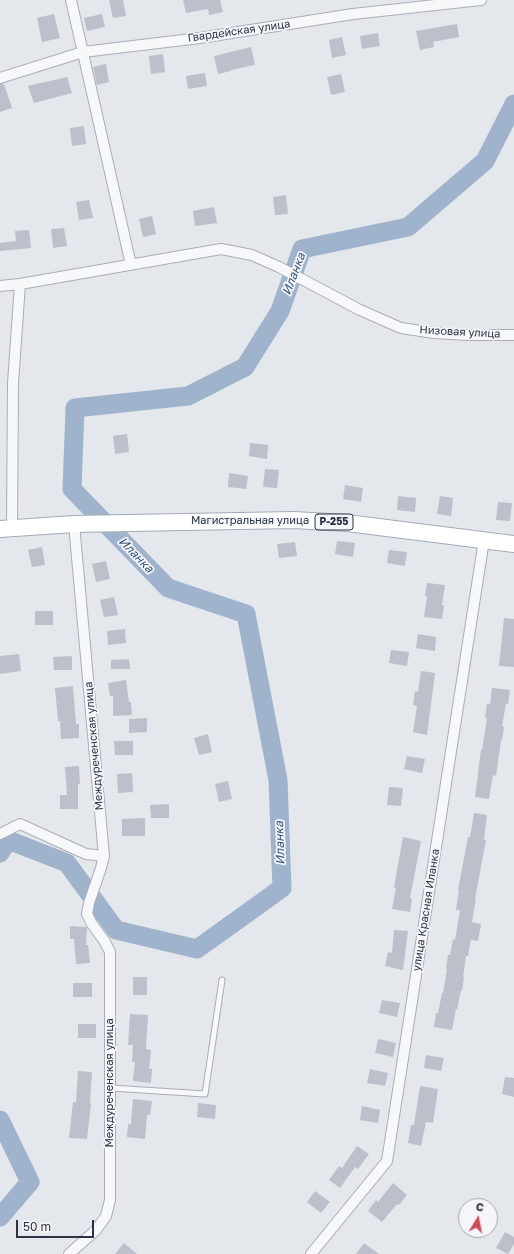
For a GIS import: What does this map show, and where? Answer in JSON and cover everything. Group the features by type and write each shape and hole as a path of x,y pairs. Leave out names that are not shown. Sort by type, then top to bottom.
{"main road":[{"name":"Магистральная улица","path":"78,524 320,521 514,544"},
{"name":"Р-255","path":"6,529 78,524"}],"street":[{"path":"71,0 131,265"},
{"name":"Гвардейская улица","path":"0,78 83,52 200,38 353,14 481,0"},
{"name":"Низовая улица","path":"0,286 20,284 221,249 252,255 279,267 360,310 401,328 434,333 514,335"},
{"path":"6,529 13,383 20,284"},
{"name":"Междуреченская улица","path":"69,1254 96,1230 106,1216 110,1200 110,952 87,914 104,856 78,524"},
{"name":"улица Красная Иланка","path":"311,1254 387,1161 484,540"},
{"path":"0,834 20,824 86,854 104,856"}],"lane":[{"path":"111,1088 204,1094 222,980"}],"building":[{"path":"109,0 123,0 126,16 113,18"},
{"path":"183,0 220,0 223,12 209,15 208,9 186,13"},
{"path":"54,14 60,38 42,42 37,18"},
{"path":"102,14 105,27 87,31 84,18"},
{"path":"457,24 459,37 433,42 434,47 420,50 416,31"},
{"path":"378,33 380,46 362,49 360,36"},
{"path":"342,37 346,55 332,58 329,40"},
{"path":"251,47 255,65 218,74 214,56"},
{"path":"163,54 165,72 151,74 149,56"},
{"path":"106,64 109,82 97,85 93,67"},
{"path":"205,73 207,86 188,89 186,76"},
{"path":"341,74 345,92 331,95 327,77"},
{"path":"67,77 72,93 34,103 28,86"},
{"path":"0,84 4,84 12,108 0,112"},
{"path":"84,126 86,144 72,146 70,128"},
{"path":"286,195 288,214 275,215 273,197"},
{"path":"89,200 93,218 79,220 76,202"},
{"path":"214,207 217,223 195,226 193,211"},
{"path":"152,216 156,234 143,237 139,219"},
{"path":"64,228 67,246 53,248 51,229"},
{"path":"29,230 31,248 0,251 0,243 16,241 15,231"},
{"path":"127,434 129,452 115,454 113,436"},
{"path":"250,443 268,445 267,459 249,456"},
{"path":"265,469 279,470 277,488 263,487"},
{"path":"229,473 248,476 246,489 228,487"},
{"path":"345,485 363,488 361,502 343,499"},
{"path":"398,496 416,498 415,512 397,510"},
{"path":"440,496 453,498 451,516 437,514"},
{"path":"498,502 512,503 510,521 496,520"},
{"path":"337,541 355,543 353,557 335,554"},
{"path":"295,542 297,556 279,558 277,544"},
{"path":"42,547 45,565 32,567 28,550"},
{"path":"389,550 407,552 405,566 387,563"},
{"path":"106,561 110,579 96,582 92,564"},
{"path":"427,583 445,585 442,605 444,605 442,619 424,617 427,597 425,596"},
{"path":"114,597 118,615 104,617 100,600"},
{"path":"35,611 53,611 53,625 35,625"},
{"path":"504,618 514,619 514,667 499,666"},
{"path":"125,629 126,643 108,645 107,631"},
{"path":"418,634 436,637 435,651 416,648"},
{"path":"391,650 409,652 407,666 389,663"},
{"path":"19,654 21,671 0,674 0,656"},
{"path":"72,656 72,670 54,670 53,657"},
{"path":"129,659 130,669 111,669 111,660"},
{"path":"421,671 435,673 427,735 413,732 417,706 413,705 415,691 418,692"},
{"path":"126,680 129,702 131,702 132,715 113,716 113,696 110,696 108,683"},
{"path":"73,686 76,724 79,724 79,738 61,739 55,688"},
{"path":"492,688 510,690 502,726 504,727 496,776 493,775 489,799 475,797 487,718 485,718 487,704 490,704"},
{"path":"147,718 147,732 129,733 129,719"},
{"path":"208,734 212,752 199,755 194,738"},
{"path":"114,741 133,741 133,755 115,755"},
{"path":"407,756 425,759 422,773 404,769"},
{"path":"79,766 80,784 78,784 78,809 60,809 60,795 67,795 65,767"},
{"path":"132,773 133,792 118,793 117,774"},
{"path":"228,781 232,799 219,802 215,784"},
{"path":"389,787 403,788 401,806 387,805"},
{"path":"169,804 169,818 151,818 150,805"},
{"path":"474,813 487,815 484,840 486,840 472,922 481,924 478,941 471,940 468,956 466,956 462,991 461,990 452,1030 434,1027 436,1013 438,1013 443,993 448,955 450,955 453,939 455,940 460,910 456,910 458,890"},
{"path":"145,818 145,836 122,836 122,819"},
{"path":"403,837 421,841 410,898 412,899 410,912 392,909 396,888 394,887"},
{"path":"70,926 87,928 86,945 88,945 90,963 76,964 74,939 70,939"},
{"path":"394,930 408,931 403,970 385,966 388,952 392,953"},
{"path":"133,977 147,977 147,995 133,995"},
{"path":"73,983 92,983 92,997 73,997"},
{"path":"382,1000 400,1003 397,1017 379,1013"},
{"path":"130,1014 148,1015 146,1049 151,1050 149,1069 152,1069 151,1083 133,1081 135,1062 132,1062 133,1045 128,1045"},
{"path":"78,1024 96,1024 96,1038 78,1038"},
{"path":"378,1039 396,1043 393,1057 375,1053"},
{"path":"426,1055 444,1058 441,1071 424,1068"},
{"path":"370,1069 388,1073 385,1086 367,1083"},
{"path":"78,1071 92,1072 91,1103 87,1139 69,1138 73,1102 76,1102"},
{"path":"505,1077 514,1078 514,1097 502,1094"},
{"path":"420,1086 438,1089 433,1123 426,1122 421,1146 408,1143 411,1125 414,1125"},
{"path":"133,1099 152,1101 150,1115 147,1115 145,1139 127,1137 128,1124 131,1124"},
{"path":"198,1103 216,1105 215,1119 197,1117"},
{"path":"362,1106 380,1110 378,1123 360,1120"},
{"path":"357,1146 369,1154 358,1169 355,1167 340,1188 329,1180 339,1166 342,1168"},
{"path":"393,1183 407,1195 399,1205 397,1204 382,1222 368,1211 376,1200 378,1202"},
{"path":"315,1191 330,1202 321,1213 307,1202"},
{"path":"505,1232 514,1237 514,1244 508,1254 496,1248"},
{"path":"124,1243 137,1254 115,1254"},
{"path":"364,1243 379,1254 356,1254"}],"waterway":[{"name":"Иланка","path":"0,853 8,840 67,863 116,930 197,949 282,888 278,780 246,614 168,588 72,489 75,408 188,396 245,367 280,311 302,249 408,227 485,161 514,104"},
{"name":"Иланка","path":"0,1120 30,1182 0,1217"}]}
